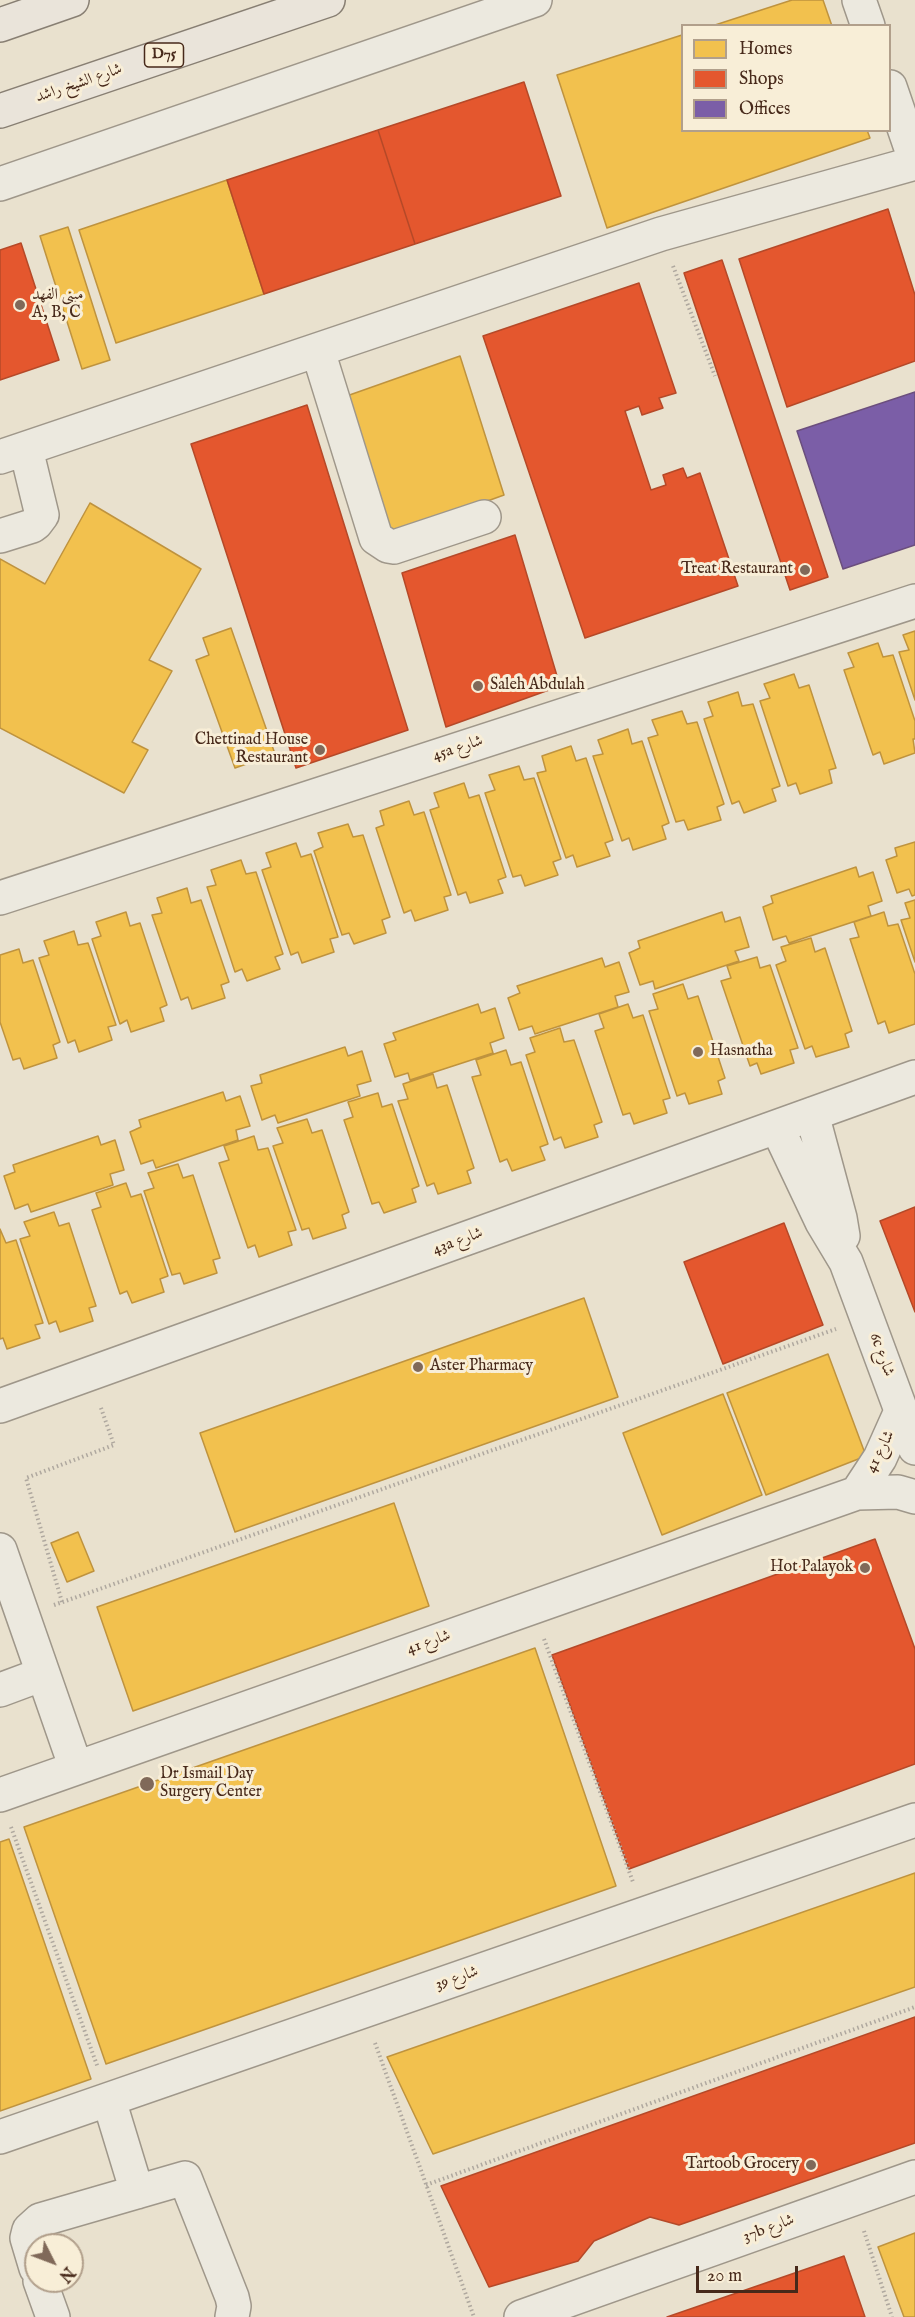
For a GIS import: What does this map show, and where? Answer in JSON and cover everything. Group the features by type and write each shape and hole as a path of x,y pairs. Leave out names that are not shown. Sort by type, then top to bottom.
{"main road":[{"path":"0,25 72,0"},
{"name":"شارع الشيخ راشد","path":"0,111 328,0"}],"street":[{"path":"0,184 535,0"},
{"path":"859,0 867,24"},
{"path":"0,536 36,524 42,515 13,453 661,234 915,161 891,90"},
{"path":"318,351 376,538 387,546 394,547 484,517"},
{"name":"45a شارع","path":"0,898 915,601"},
{"name":"43a شارع","path":"0,1406 915,1077"},
{"name":"6c شارع","path":"812,1114 840,1218 846,1262"},
{"name":"6c شارع","path":"777,1127 822,1222 846,1262 915,1448"},
{"name":"شارع 41","path":"857,1493 880,1458 901,1411"},
{"name":"شارع 41","path":"4,1807 76,1767 857,1493 898,1492 915,1497"},
{"path":"0,1550 76,1767"},
{"path":"0,1690 43,1674"},
{"name":"شارع 39","path":"0,2137 915,1820"},
{"path":"109,2100 137,2192"},
{"path":"28,2233 33,2224 40,2220 185,2178 232,2297 234,2306 232,2317"},
{"name":"37b شارع","path":"521,2317 915,2178"},
{"path":"44,2293 53,2317"}],"path":[{"path":"661,234 715,376"},
{"path":"23,1616 867,1317"},
{"path":"62,1602 26,1478 114,1445 89,1374"},
{"path":"532,1607 645,1914"},
{"path":"4,1807 109,2100"},
{"path":"426,2185 915,2007"},
{"path":"364,2011 474,2317"},
{"path":"854,2199 892,2317"}],"building: Homes":[{"path":"792,0 823,0 831,24 718,24"},
{"path":"681,35 681,132 868,132 870,138 607,228 557,75"},
{"path":"227,180 264,294 116,343 79,230"},
{"path":"68,227 110,360 82,369 40,236"},
{"path":"460,356 504,495 388,537 341,398"},
{"path":"90,503 201,569 149,660 172,671 132,742 148,750 124,793 0,728 0,559 45,584"},
{"path":"231,628 275,754 235,768 196,660 209,655 203,638"},
{"path":"915,631 915,700 899,652 909,650 903,635"},
{"path":"878,643 883,657 893,655 915,721 915,739 913,739 915,753 884,764 880,752 873,755 844,670 854,667 848,653"},
{"path":"794,674 799,688 809,685 836,768 829,770 832,783 800,794 796,783 788,786 760,701 770,698 764,684"},
{"path":"738,692 742,706 753,704 780,786 772,789 776,801 744,813 739,801 732,804 704,719 713,716 708,702"},
{"path":"682,711 687,724 697,722 724,804 717,807 721,820 688,830 684,820 676,822 648,738 658,735 652,720"},
{"path":"628,729 632,744 642,741 669,823 662,826 666,839 633,850 629,838 622,841 593,756 603,754 598,740"},
{"path":"571,746 576,761 586,758 613,840 605,843 610,856 577,867 573,855 566,858 537,773 546,771 542,756"},
{"path":"519,766 524,780 534,778 561,859 553,862 558,875 525,886 521,875 513,877 485,793 495,790 489,775"},
{"path":"464,783 469,798 479,795 506,877 498,880 503,893 470,903 466,892 458,895 430,810 439,807 434,793"},
{"path":"409,801 414,815 424,812 451,895 444,897 448,910 415,921 411,910 404,913 376,828 384,825 380,811"},
{"path":"348,824 353,837 363,835 390,917 382,920 386,933 354,944 349,933 342,935 314,851 323,847 318,833"},
{"path":"915,842 915,895 912,896 909,889 897,893 886,860 897,856 895,848"},
{"path":"296,843 301,857 311,854 338,937 330,939 334,952 302,963 298,952 291,955 262,870 271,867 266,853"},
{"path":"241,860 246,874 256,872 283,954 275,957 280,969 247,981 242,969 235,972 207,887 216,885 211,870"},
{"path":"856,867 859,877 873,872 882,901 868,906 871,916 789,943 786,936 773,940 763,907 773,903 771,896"},
{"path":"187,888 191,903 201,900 229,982 221,985 225,998 192,1009 188,997 181,1000 152,915 162,913 157,898"},
{"path":"915,900 915,962 901,920 910,918 905,903"},
{"path":"126,912 130,926 140,923 167,1005 160,1008 164,1021 131,1032 127,1020 120,1024 92,939 101,936 96,922"},
{"path":"722,912 725,922 740,917 749,947 735,951 739,961 655,989 653,981 640,985 629,953 640,948 638,941"},
{"path":"884,912 888,926 898,924 915,974 915,1024 889,1033 885,1021 878,1024 850,939 859,937 854,922"},
{"path":"74,931 78,945 88,943 116,1025 108,1027 112,1040 79,1052 75,1040 68,1043 39,958 49,955 44,941"},
{"path":"811,938 815,952 825,948 852,1031 845,1034 849,1047 816,1057 812,1046 805,1049 776,965 786,961 781,947"},
{"path":"19,949 23,963 33,960 60,1042 53,1045 57,1058 24,1069 20,1058 13,1060 0,1022 0,955"},
{"path":"757,957 760,968 770,965 798,1048 790,1050 794,1063 761,1074 757,1063 750,1066 721,981 731,978 727,966"},
{"path":"602,958 605,967 619,962 629,992 615,996 618,1007 535,1034 532,1026 519,1030 508,998 520,993 517,986"},
{"path":"683,984 688,999 698,996 725,1078 718,1081 722,1094 689,1104 685,1093 677,1096 649,1011 658,1009 653,994"},
{"path":"478,1004 481,1013 495,1008 504,1038 490,1043 493,1053 410,1080 408,1073 395,1077 384,1044 396,1040 393,1033"},
{"path":"628,1004 633,1018 643,1015 670,1098 663,1100 667,1113 634,1124 630,1113 623,1115 595,1031 604,1028 599,1014"},
{"path":"560,1028 564,1042 574,1040 602,1122 594,1125 598,1137 565,1148 561,1137 554,1140 526,1055 535,1052 530,1038"},
{"path":"345,1047 348,1056 362,1051 371,1081 357,1085 360,1096 278,1123 275,1115 262,1120 251,1086 262,1083 260,1075"},
{"path":"506,1050 511,1065 521,1062 548,1144 540,1147 545,1160 512,1171 507,1159 500,1162 472,1077 481,1075 476,1060"},
{"path":"433,1074 437,1088 447,1085 474,1168 467,1171 471,1183 438,1194 434,1183 427,1186 398,1101 408,1099 403,1084"},
{"path":"223,1092 226,1101 240,1096 250,1126 236,1130 238,1140 156,1168 153,1160 141,1164 130,1132 141,1127 139,1120"},
{"path":"378,1093 382,1107 392,1104 419,1186 412,1189 416,1202 384,1213 379,1202 372,1204 344,1120 353,1117 348,1102"},
{"path":"307,1119 312,1133 322,1130 349,1212 342,1215 346,1228 313,1239 309,1228 302,1230 273,1146 283,1143 277,1128"},
{"path":"98,1136 101,1145 115,1140 124,1170 110,1174 113,1185 31,1212 28,1204 15,1209 4,1176 15,1172 13,1165"},
{"path":"254,1136 258,1150 268,1148 296,1230 288,1232 292,1245 259,1257 255,1245 248,1248 219,1163 229,1160 224,1146"},
{"path":"178,1164 183,1178 193,1175 220,1258 213,1260 217,1273 184,1284 180,1273 172,1275 144,1191 154,1188 148,1173"},
{"path":"126,1183 131,1197 141,1194 168,1276 160,1279 164,1292 132,1303 127,1291 120,1294 92,1210 101,1207 96,1193"},
{"path":"54,1212 59,1226 69,1223 96,1306 89,1308 93,1321 60,1332 56,1321 49,1324 20,1239 30,1236 24,1222"},
{"path":"0,1229 6,1243 16,1240 43,1323 35,1325 40,1338 7,1349 3,1338 0,1339"},
{"path":"584,1298 618,1397 235,1532 200,1433"},
{"path":"828,1354 866,1456 766,1495 727,1393"},
{"path":"723,1394 762,1495 662,1535 623,1433"},
{"path":"394,1503 429,1606 133,1711 97,1607"},
{"path":"78,1532 94,1571 67,1582 51,1543"},
{"path":"535,1648 616,1886 106,2064 24,1827"},
{"path":"9,1839 91,2079 0,2111 0,1842"},
{"path":"915,1873 915,1987 433,2154 387,2057"},
{"path":"915,2233 915,2317 904,2317 878,2247"}],"building: Shops":[{"path":"524,82 561,196 415,244 378,130"},
{"path":"378,130 415,244 264,294 227,180"},
{"path":"888,209 915,295 915,361 787,407 739,259"},
{"name":"مبنى الفهد A, B, C","path":"21,243 59,360 0,380 0,250"},
{"path":"722,260 828,577 790,590 684,273"},
{"path":"639,283 676,393 659,398 663,408 642,415 639,406 625,411 651,490 666,485 663,475 683,468 687,478 700,473 738,586 585,638 483,336"},
{"path":"307,405 408,730 296,768 191,444"},
{"path":"515,535 560,686 446,727 402,573"},
{"path":"915,1207 915,1312 880,1221"},
{"path":"784,1223 823,1325 723,1364 684,1262"},
{"path":"875,1539 915,1649 915,1764 629,1869 552,1655"},
{"path":"915,2017 915,2143 679,2225 650,2217 594,2241 578,2261 489,2287 441,2186"},
{"path":"844,2256 865,2317 667,2317"}],"building: Offices":[{"path":"915,392 915,545 843,569 797,431"}],"place":[{"name":"مبنى الفهد A, B, C","path":"20,305"},
{"name":"Treat Restaurant","path":"805,570"},
{"name":"Saleh Abdulah","path":"478,686"},
{"name":"Chettinad House Restaurant","path":"320,750"},
{"name":"Hasnatha","path":"698,1052"},
{"name":"Aster Pharmacy","path":"418,1367"},
{"name":"Hot Palayok","path":"865,1568"},
{"name":"Dr Ismail Day Surgery Center","path":"147,1784"},
{"name":"Tartoob Grocery","path":"811,2165"}]}
